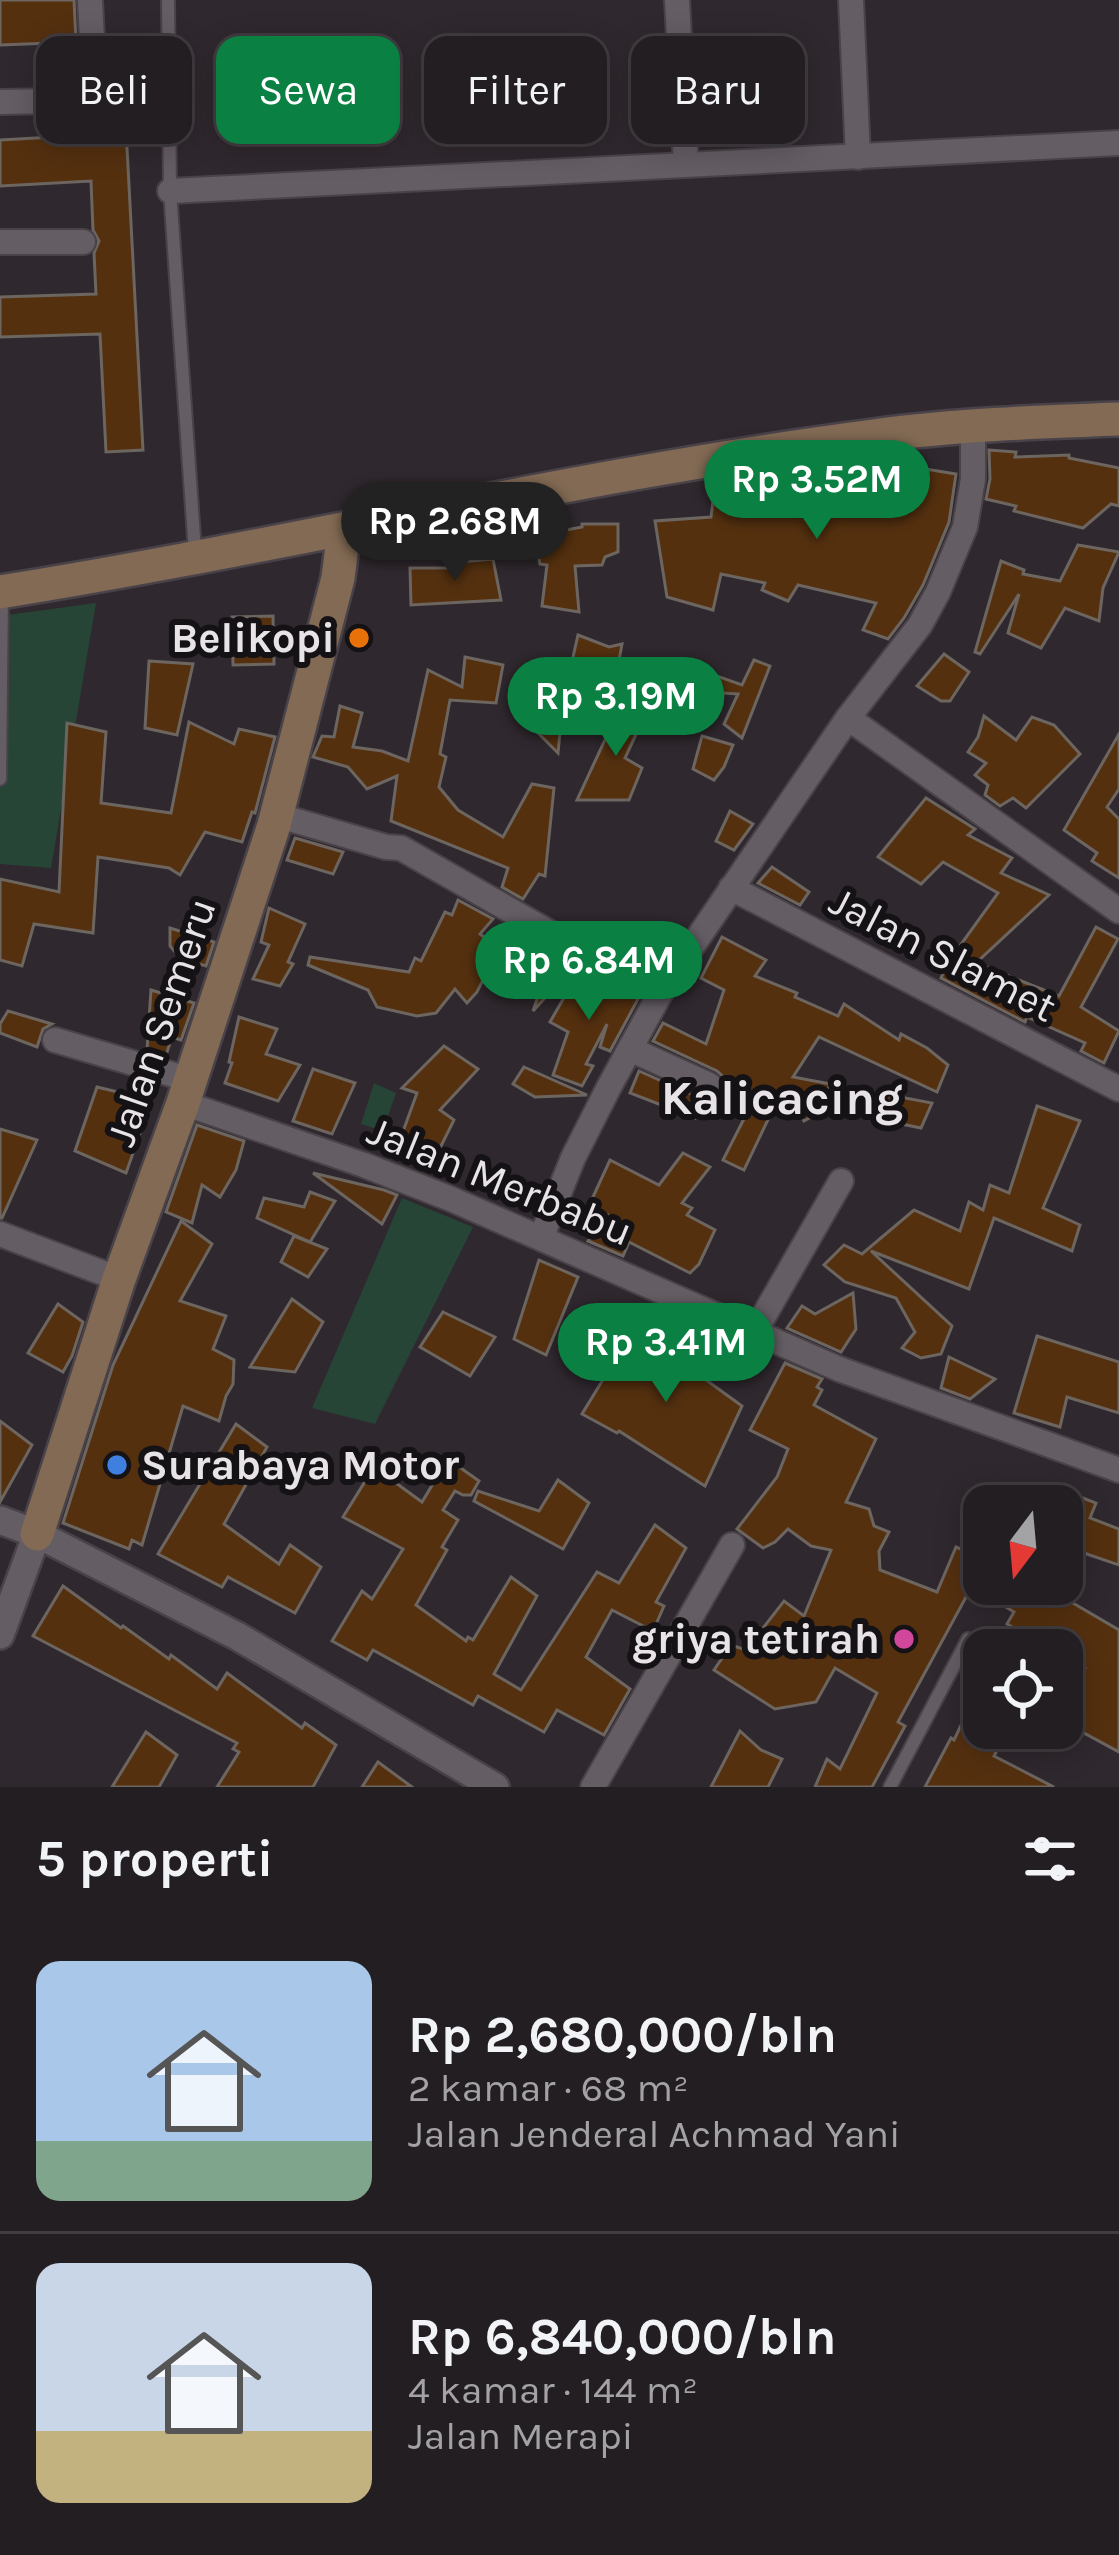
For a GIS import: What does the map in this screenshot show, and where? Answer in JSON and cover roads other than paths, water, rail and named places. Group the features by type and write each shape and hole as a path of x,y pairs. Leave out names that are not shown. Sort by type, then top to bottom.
{"main road":[{"path":"7,586 196,559 762,452 878,435 1119,419"},
{"name":"Jalan Semeru","path":"37,1534 276,814 332,600 344,530"}],"street":[{"path":"90,0 92,36"},
{"path":"677,0 686,165"},
{"path":"851,0 859,157"},
{"path":"0,102 36,101"},
{"path":"170,191 1119,143"},
{"path":"0,242 83,242"},
{"path":"541,1238 573,1158 661,992 848,718 920,625 964,527 973,479 973,427"},
{"path":"848,718 1119,911"},
{"path":"276,814 401,848 661,992"},
{"name":"Jalan Slamet","path":"731,888 1119,1089"},
{"name":"Jalan Merbabu","path":"55,1040 541,1238 839,1369 1119,1469"},
{"path":"630,1049 709,1085"},
{"path":"754,1333 841,1181"},
{"path":"0,1234 119,1279"},
{"path":"0,1520 37,1534 237,1636 493,1787"},
{"path":"0,1635 37,1534"},
{"path":"593,1787 732,1545"}],"lane":[{"path":"168,0 170,191 196,559"},
{"path":"0,779 7,586"},
{"path":"890,1787 963,1648"}],"place":[{"name":"Belikopi","path":"359,638"},
{"name":"Surabaya Motor","path":"117,1465"},
{"name":"griya tetirah","path":"904,1639"}],"district":[{"name":"Kalicacing","path":"782,1098"}]}
